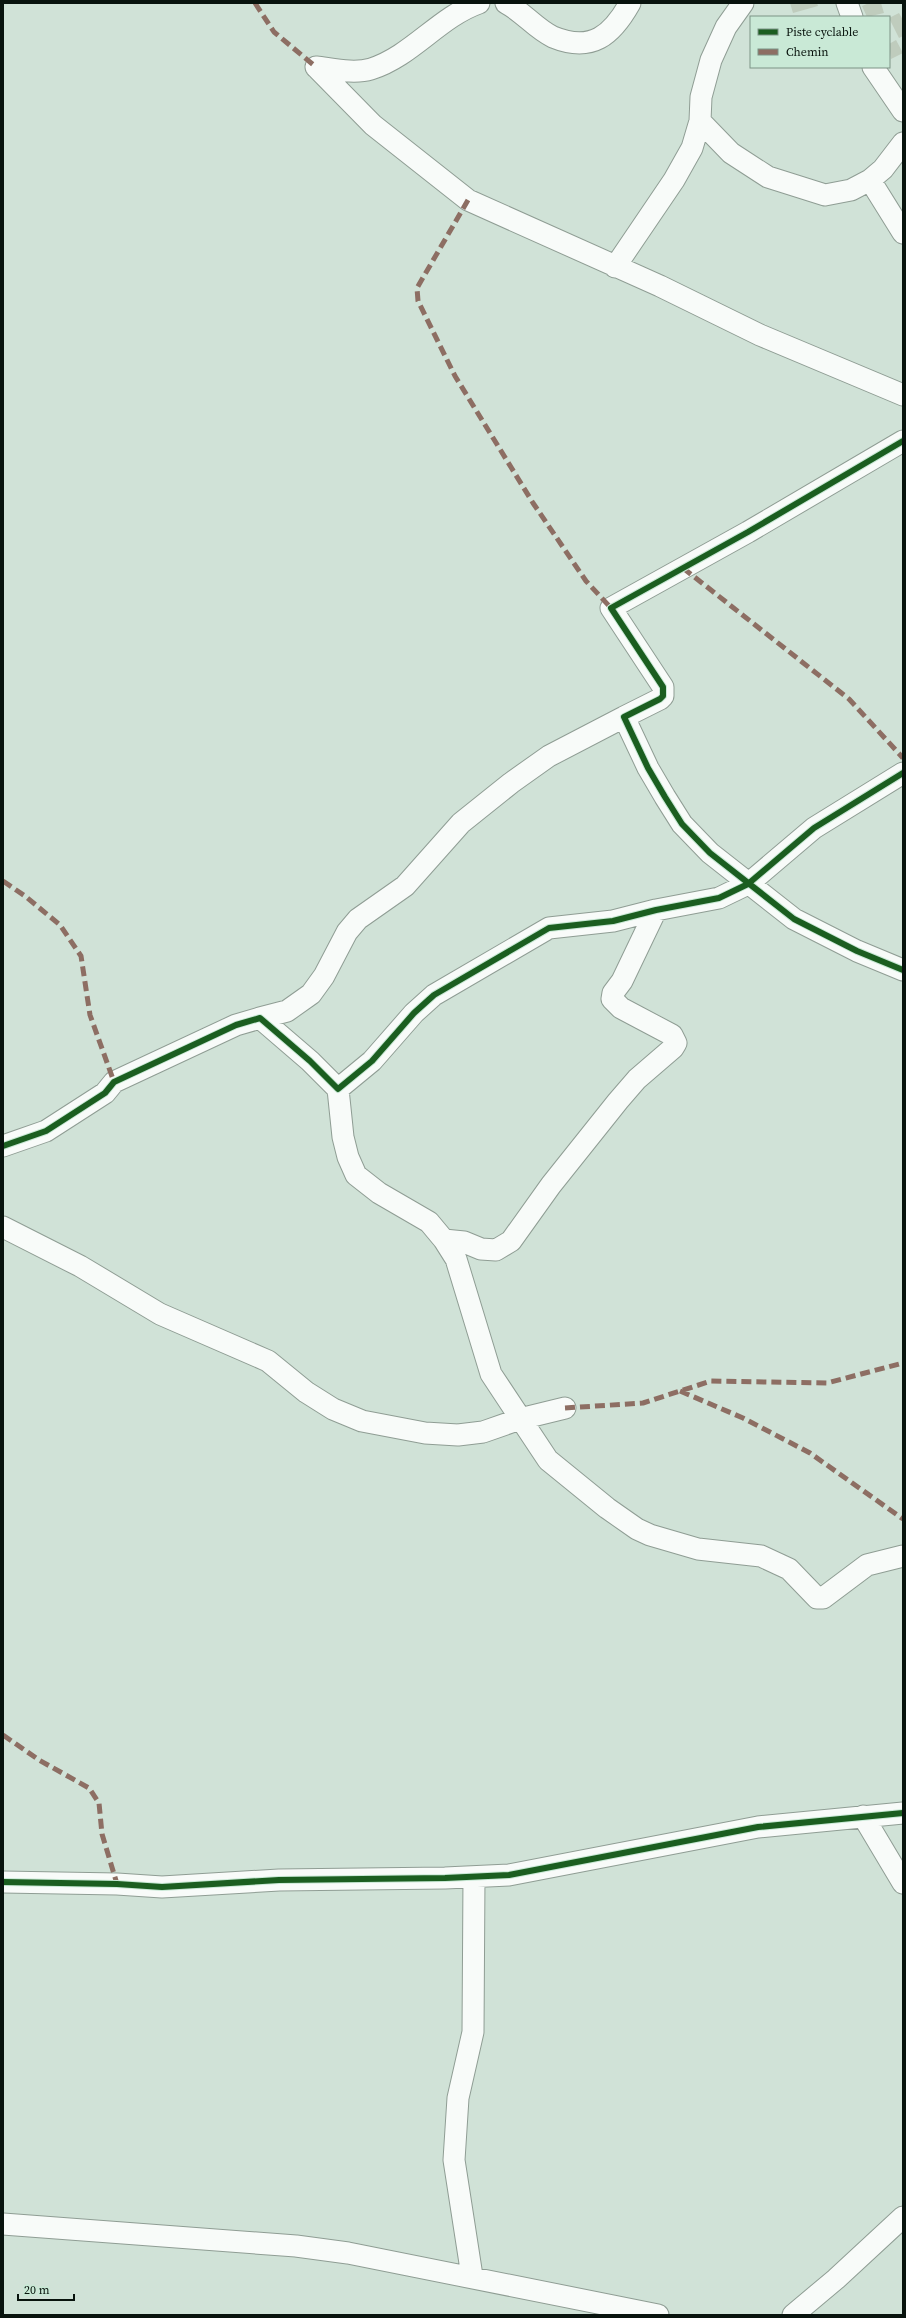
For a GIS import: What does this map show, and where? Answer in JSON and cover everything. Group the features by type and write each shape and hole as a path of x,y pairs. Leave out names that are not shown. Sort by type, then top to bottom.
{"street":[{"path":"479,3 467,7 437,27 399,57 371,69 348,71 316,67 373,125 468,200 660,286 760,335 903,395"},
{"path":"506,3 553,37 575,42 598,40 608,34 630,3"},
{"path":"615,267 674,180 692,148 700,121 701,97 711,60 726,28 743,3"},
{"path":"847,3 852,16"},
{"path":"874,68 903,111"},
{"path":"700,121 731,153 768,177 825,195 851,190 870,180 883,169 903,143"},
{"path":"870,180 903,233"},
{"path":"3,1146 46,1131 105,1093 114,1082 236,1025 287,1011 311,994 324,976 347,932 358,919 405,886 461,823 511,783 549,756 660,700 664,691 611,608 748,532 903,441"},
{"path":"624,717 648,768 682,824 710,853 794,919 856,951 903,970"},
{"path":"338,1089 372,1061 414,1013 434,995 549,928 613,922 656,910 719,898 748,884 814,828 903,773"},
{"path":"444,1240 464,1242 481,1249 496,1250 511,1241 551,1185 618,1101 637,1079 673,1048 676,1043 672,1035 621,1008 612,999 613,993 622,981 656,910"},
{"path":"260,1018 310,1061 338,1089 343,1137 348,1157 356,1175 379,1193 429,1222 444,1240 456,1259 491,1374 548,1460 607,1508 638,1529 650,1535 698,1548 762,1556 789,1569 817,1598 823,1598 852,1574 868,1565 903,1556"},
{"path":"3,1227 80,1266 160,1314 268,1361 306,1392 333,1409 362,1421 426,1433 458,1435 483,1432 520,1419 565,1408"},
{"path":"3,1882 117,1884 162,1887 279,1880 474,1877 509,1875 758,1827 903,1813"},
{"path":"863,1816 903,1883"},
{"path":"472,2276 461,2215 454,2160 458,2098 474,2026 474,1877"},
{"path":"793,2315 836,2279 903,2217"},
{"path":"3,2224 296,2246 348,2253 472,2276 658,2315"}],"building":[{"path":"790,3 817,3 818,6 793,13"},
{"path":"869,3 881,3 884,13 867,16 862,6"},
{"path":"899,13 903,20 903,36 899,38 890,18"},
{"path":"896,40 903,53 891,59 890,43"}],"marked path":[{"path":"255,3 274,32 316,67"},
{"path":"468,200 417,288 418,301 455,376 533,503 586,581 611,608"},
{"path":"683,568 849,699 903,758"},
{"path":"3,881 25,896 60,925 81,956 90,1015 114,1082"},
{"path":"565,1408 643,1403 711,1381 827,1383 903,1363"},
{"path":"680,1391 743,1418 810,1453 903,1519"},
{"path":"3,1735 39,1760 89,1788 99,1803 102,1834 117,1884"}],"cycle path":[{"path":"903,441 748,532 611,608 663,687 663,696 660,699 624,717 648,768 682,824 710,853 794,919 857,951 903,970"},
{"path":"3,1146 46,1131 105,1093 114,1082 236,1025 260,1018 310,1061 338,1089 372,1061 414,1013 434,995 549,928 613,921 656,910 719,898 748,884 814,828 903,773"},
{"path":"3,1882 117,1884 162,1887 279,1880 445,1878 509,1875 758,1827 903,1813"}]}
